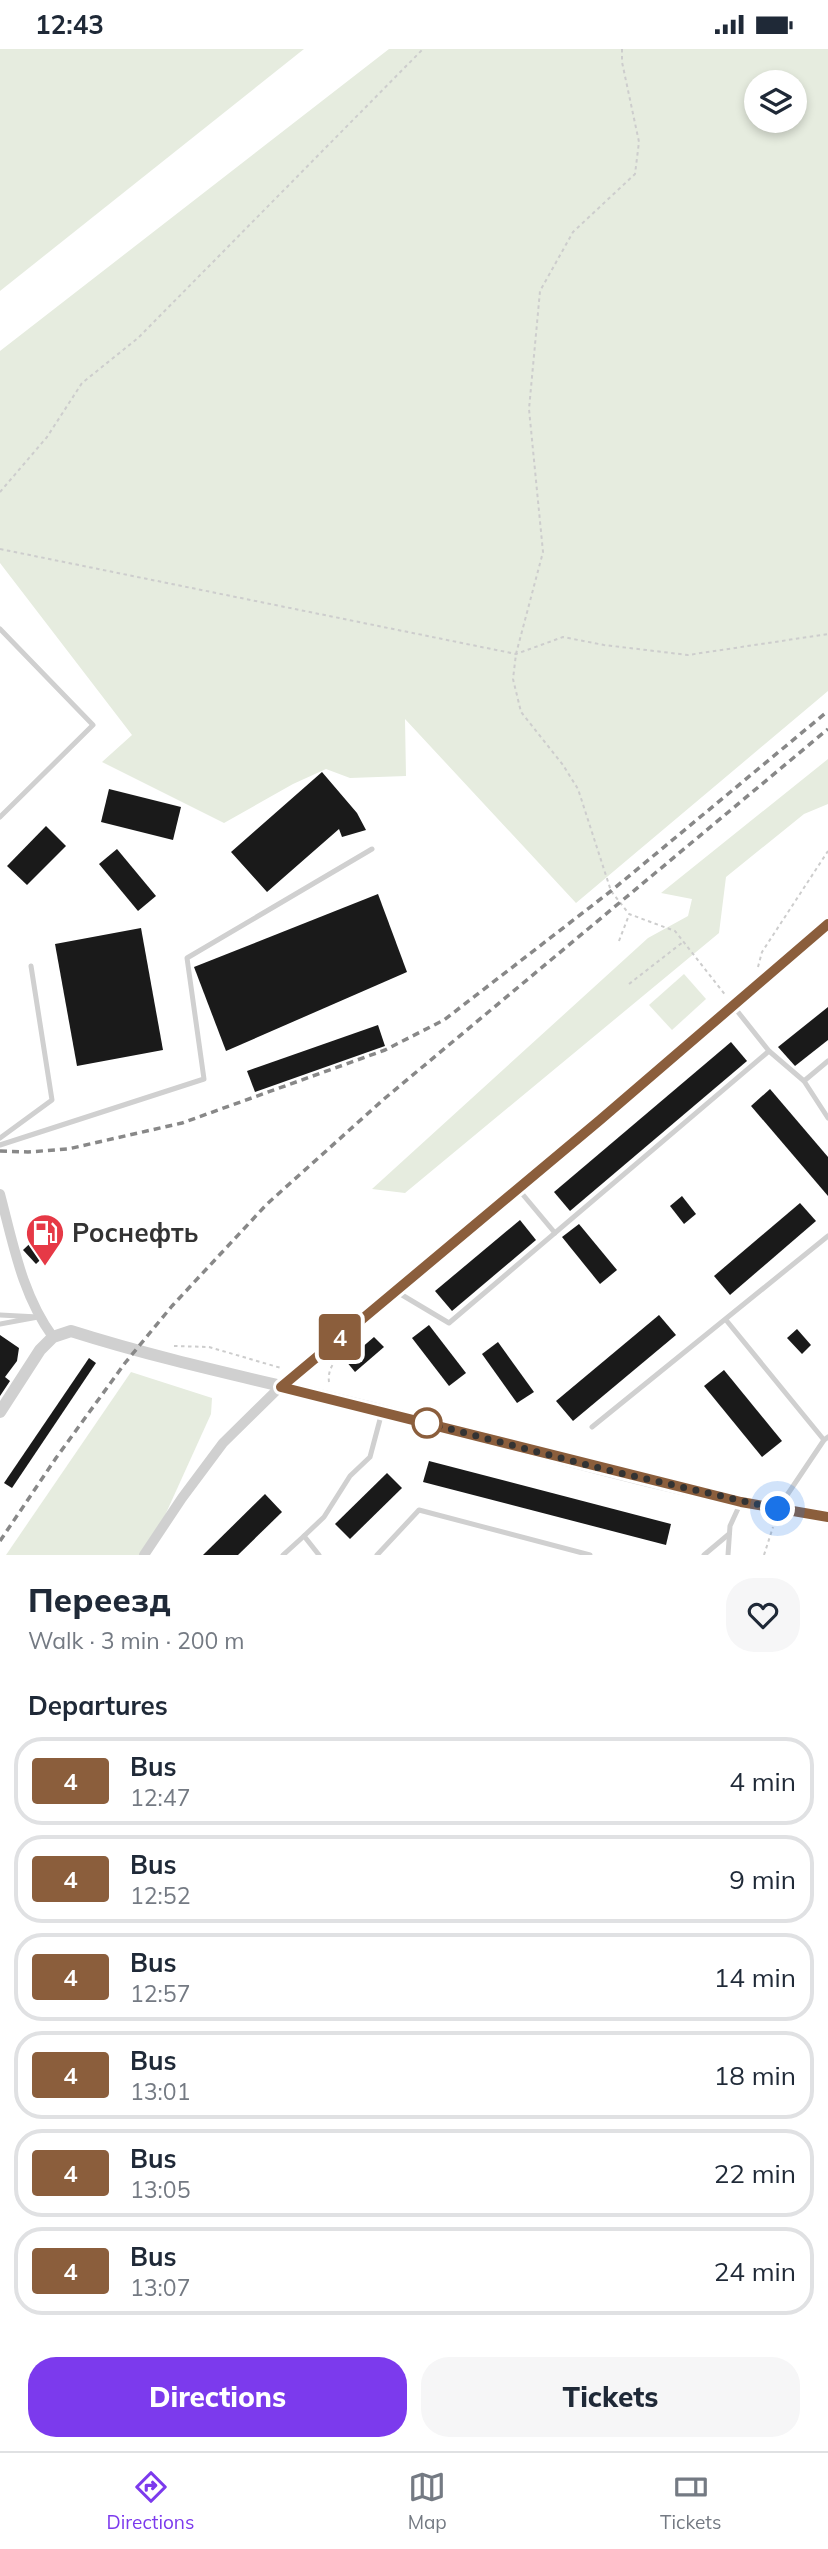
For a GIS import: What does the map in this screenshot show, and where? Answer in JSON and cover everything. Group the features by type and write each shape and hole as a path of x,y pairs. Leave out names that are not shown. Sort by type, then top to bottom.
{"street":[{"path":"145,1555 182,1498 223,1443 281,1387 828,924"},
{"path":"0,1193 23,1279 38,1317 53,1337"},
{"path":"0,1412 40,1350 53,1337 71,1331 135,1351 383,1411 603,1469 741,1502 828,1517"}],"lane":[{"path":"0,629 93,725 0,817"},
{"path":"0,1145 204,1079 187,958 372,849"},
{"path":"0,1138 51,1100 31,966"},
{"path":"733,1005 769,1051 804,1081 828,1118"},
{"path":"396,1291 449,1323 769,1051"},
{"path":"804,1081 828,1061"},
{"path":"518,1189 555,1233"},
{"path":"592,1427 828,1236"},
{"path":"0,1315 38,1317"},
{"path":"0,1324 38,1317"},
{"path":"726,1320 826,1439 778,1509"},
{"path":"283,1555 324,1517 350,1476 370,1457 383,1411"},
{"path":"728,1555 729,1534 741,1502"},
{"path":"377,1555 419,1510 590,1555"},
{"path":"704,1555 729,1534"},
{"path":"304,1536 319,1555"}],"path":[{"path":"0,492 47,437 82,383 138,338 423,49"},
{"path":"622,49 622,62 639,142 635,174 573,232 540,291 529,409 543,552 516,653 513,679 521,712 563,765 578,789 611,891 629,914 675,932 733,1005"},
{"path":"0,549 516,653 563,637 688,655 828,634"},
{"path":"753,989 762,952 828,851"},
{"path":"619,941 629,914"},
{"path":"629,984 683,942"},
{"path":"171,1346 209,1347 288,1370"},
{"path":"764,1555 773,1527"}],"shaded area":[{"path":"0,49 304,49 0,291"},
{"path":"389,49 828,49 828,691 576,903 405,719 406,776 350,778 326,769 293,784 224,823 102,762 132,735 0,563 0,351"},
{"path":"828,759 828,804 804,814 726,877 719,933 405,1193 372,1189 648,938 688,916 692,899 661,893"},
{"path":"684,974 706,999 672,1030 649,1005"},
{"path":"131,1372 212,1398 211,1414 147,1555 6,1555"}],"building":[{"path":"322,772 357,813 366,830 342,837 339,829 267,892 231,852"},
{"path":"109,789 181,807 173,840 101,822"},
{"path":"46,826 66,846 27,885 7,866"},
{"path":"117,849 156,896 138,911 99,864"},
{"path":"378,894 407,972 226,1051 194,967"},
{"path":"141,928 163,1050 77,1066 55,944"},
{"path":"828,1007 828,1040 795,1066 778,1047"},
{"path":"378,1025 385,1046 255,1092 247,1071"},
{"path":"731,1042 747,1061 570,1211 554,1192"},
{"path":"770,1089 828,1157 828,1196 751,1106"},
{"path":"682,1196 696,1214 684,1224 670,1206"},
{"path":"800,1203 816,1221 730,1295 714,1276"},
{"path":"520,1220 536,1240 452,1311 435,1291"},
{"path":"579,1224 617,1270 600,1284 562,1237"},
{"path":"41,1233 54,1247 36,1264 23,1250"},
{"path":"659,1315 676,1335 573,1421 556,1401"},
{"path":"429,1325 466,1373 449,1386 412,1338"},
{"path":"797,1329 811,1345 802,1354 787,1338"},
{"path":"0,1335 19,1348 17,1361 5,1377 10,1381 0,1396"},
{"path":"374,1337 384,1347 355,1372 346,1361"},
{"path":"498,1342 534,1392 517,1403 482,1354"},
{"path":"89,1358 96,1363 12,1488 4,1483"},
{"path":"724,1370 782,1441 762,1457 704,1386"},
{"path":"429,1461 671,1524 666,1545 423,1482"},
{"path":"387,1473 402,1488 350,1539 335,1524"},
{"path":"265,1494 282,1512 238,1555 203,1555"}],"railway":[{"path":"0,1151 68,1149 182,1123 385,1050 444,1020 611,891 828,711"},
{"path":"0,1541 125,1363 172,1306 267,1204 384,1099 828,729"}],"bus line":[{"name":"4","path":"828,924 600,1120 281,1387 741,1502 828,1517"}],"place":[{"name":"Роснефть","path":"45,1267"}],"route":[{"path":"427,1423 603,1469 778,1509"}]}
